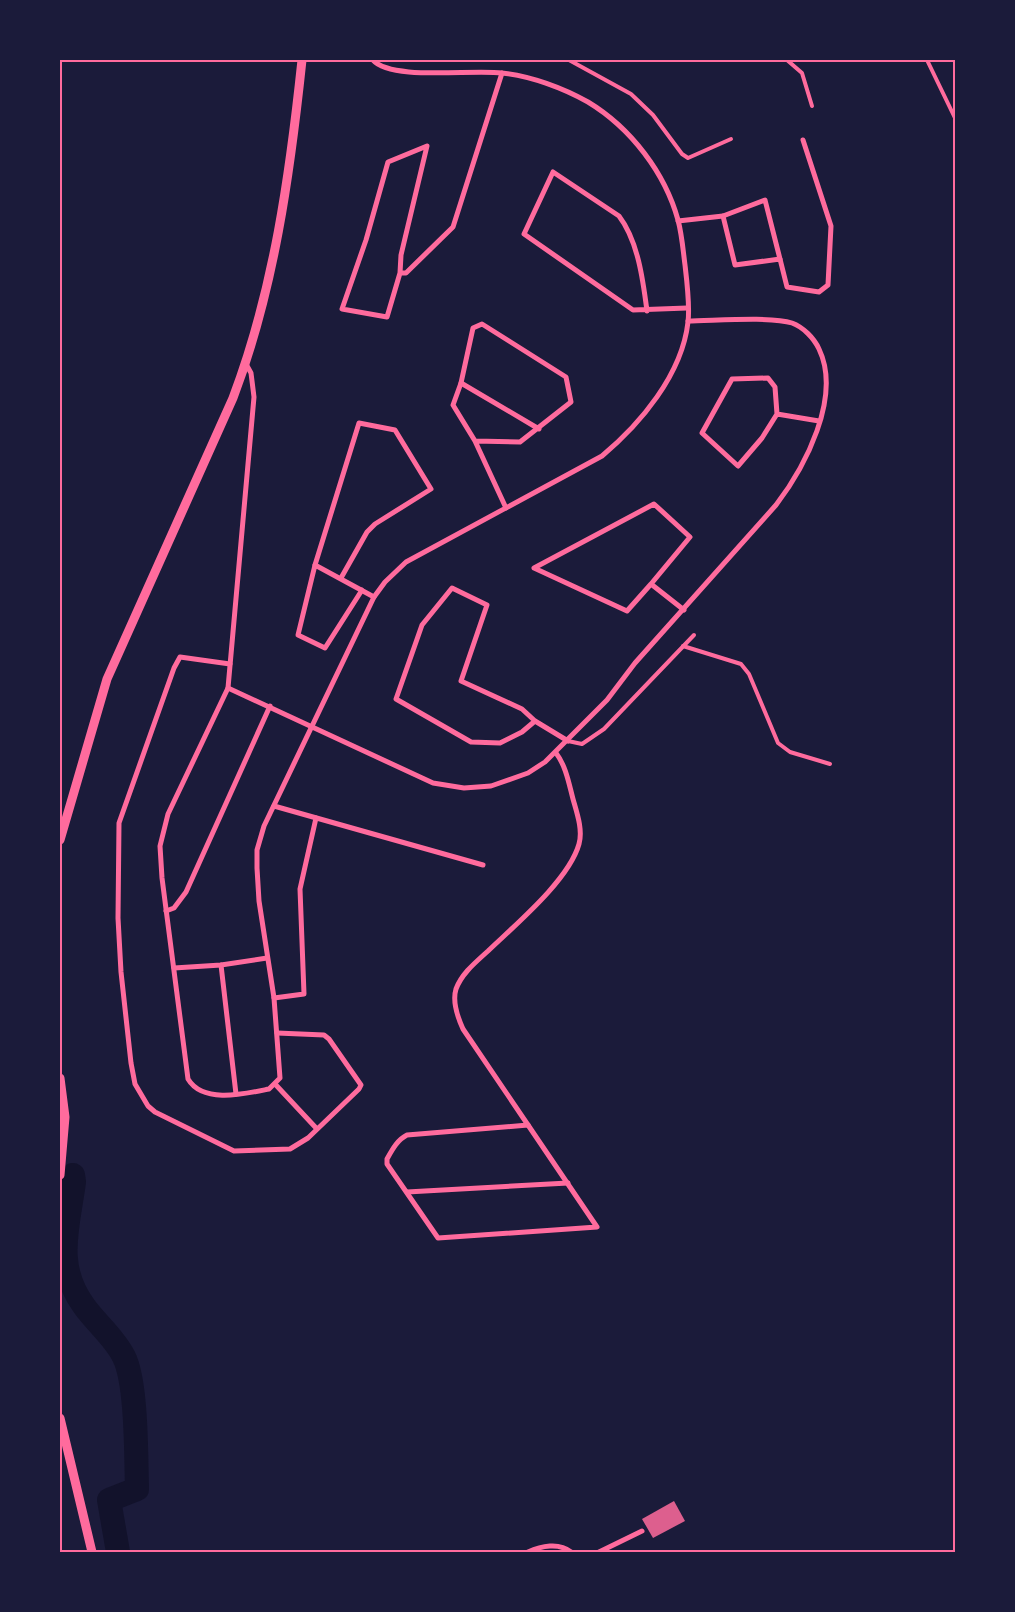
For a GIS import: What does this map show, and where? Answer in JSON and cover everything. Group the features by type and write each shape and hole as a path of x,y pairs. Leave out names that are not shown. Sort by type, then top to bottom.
{"street":[{"path":"60,840 62,820 107,679 234,398 246,364 269,276 282,214 302,60"},
{"path":"246,364 251,372 254,397 228,688 168,814 163,830 160,859 188,1079 192,1087 208,1095 269,1090 280,1078 274,998 259,901 257,850 259,837 313,728 374,597 385,582 406,562 602,456 623,438 658,397 674,364 688,321 687,284 678,221 661,178 629,137 608,116 588,102 528,78 502,73 398,72 383,68 373,60"},
{"path":"400,273 406,272 453,227 502,73"},
{"path":"678,221 723,216 765,200 787,287 819,292 828,285 831,226 803,140"},
{"path":"427,146 401,255 400,273 387,318 342,310 366,240 388,162 427,146"},
{"path":"647,311 642,278 626,226 619,216 553,172 524,234 633,310 647,311 687,308"},
{"path":"723,216 734,266 780,259"},
{"path":"228,688 433,783 464,788 491,786 528,774 556,753 684,610 791,485 814,439 826,389 824,363 815,341 804,330 792,323 776,321 688,321"},
{"path":"475,440 520,442 571,402 566,377 482,324 473,328 461,383 453,405 475,440 506,508"},
{"path":"768,378 775,388 777,414 762,438 738,466 702,433 732,379 768,378"},
{"path":"461,383 539,429"},
{"path":"777,414 819,421"},
{"path":"341,578 367,532 375,524 432,489 395,430 359,423 315,565 298,635 325,648 362,590"},
{"path":"654,504 690,537 651,584 627,611 534,568 654,504"},
{"path":"315,565 374,597"},
{"path":"651,584 684,610"},
{"path":"535,721 522,732 500,743 471,742 396,699 422,625 452,588 486,605 461,681 522,709 535,721 568,741"},
{"path":"230,664 180,658 174,668 119,823 118,918 121,972 133,1075 142,1096 155,1112 234,1151 290,1150 298,1146 359,1089 359,1079 324,1035 277,1033"},
{"path":"166,912 174,908 186,892 270,706"},
{"path":"528,1125 407,1135 401,1138 386,1159 438,1238 597,1226 463,1029 458,1018 455,1000 456,990 467,972 532,908 570,867 575,855 579,842 580,825 564,766 556,753"},
{"path":"274,806 483,865"},
{"path":"274,998 304,994 300,889 316,818"},
{"path":"174,968 221,965 267,958"},
{"path":"221,965 236,1094"},
{"path":"60,1078 65,1117 60,1175"},
{"path":"275,1084 317,1129"},
{"path":"407,1192 568,1183"},
{"path":"60,1418 92,1552"},
{"path":"599,1552 642,1531"},
{"path":"528,1552 550,1546 567,1549 571,1552"}],"lane":[{"path":"569,60 587,68 631,94 653,115 682,154 688,158 731,139"},
{"path":"787,60 802,73 812,106"},
{"path":"927,60 955,118"},
{"path":"568,741 582,744 604,729 694,635"},
{"path":"683,646 740,664 749,674 778,743 790,752 830,764"}],"building":[{"path":"674,1501 685,1521 653,1538 642,1519"}],"waterway":[{"path":"73,1175 74,1182 66,1246 69,1276 84,1306 116,1343 124,1357 134,1402 137,1489 109,1500 118,1552"}]}
